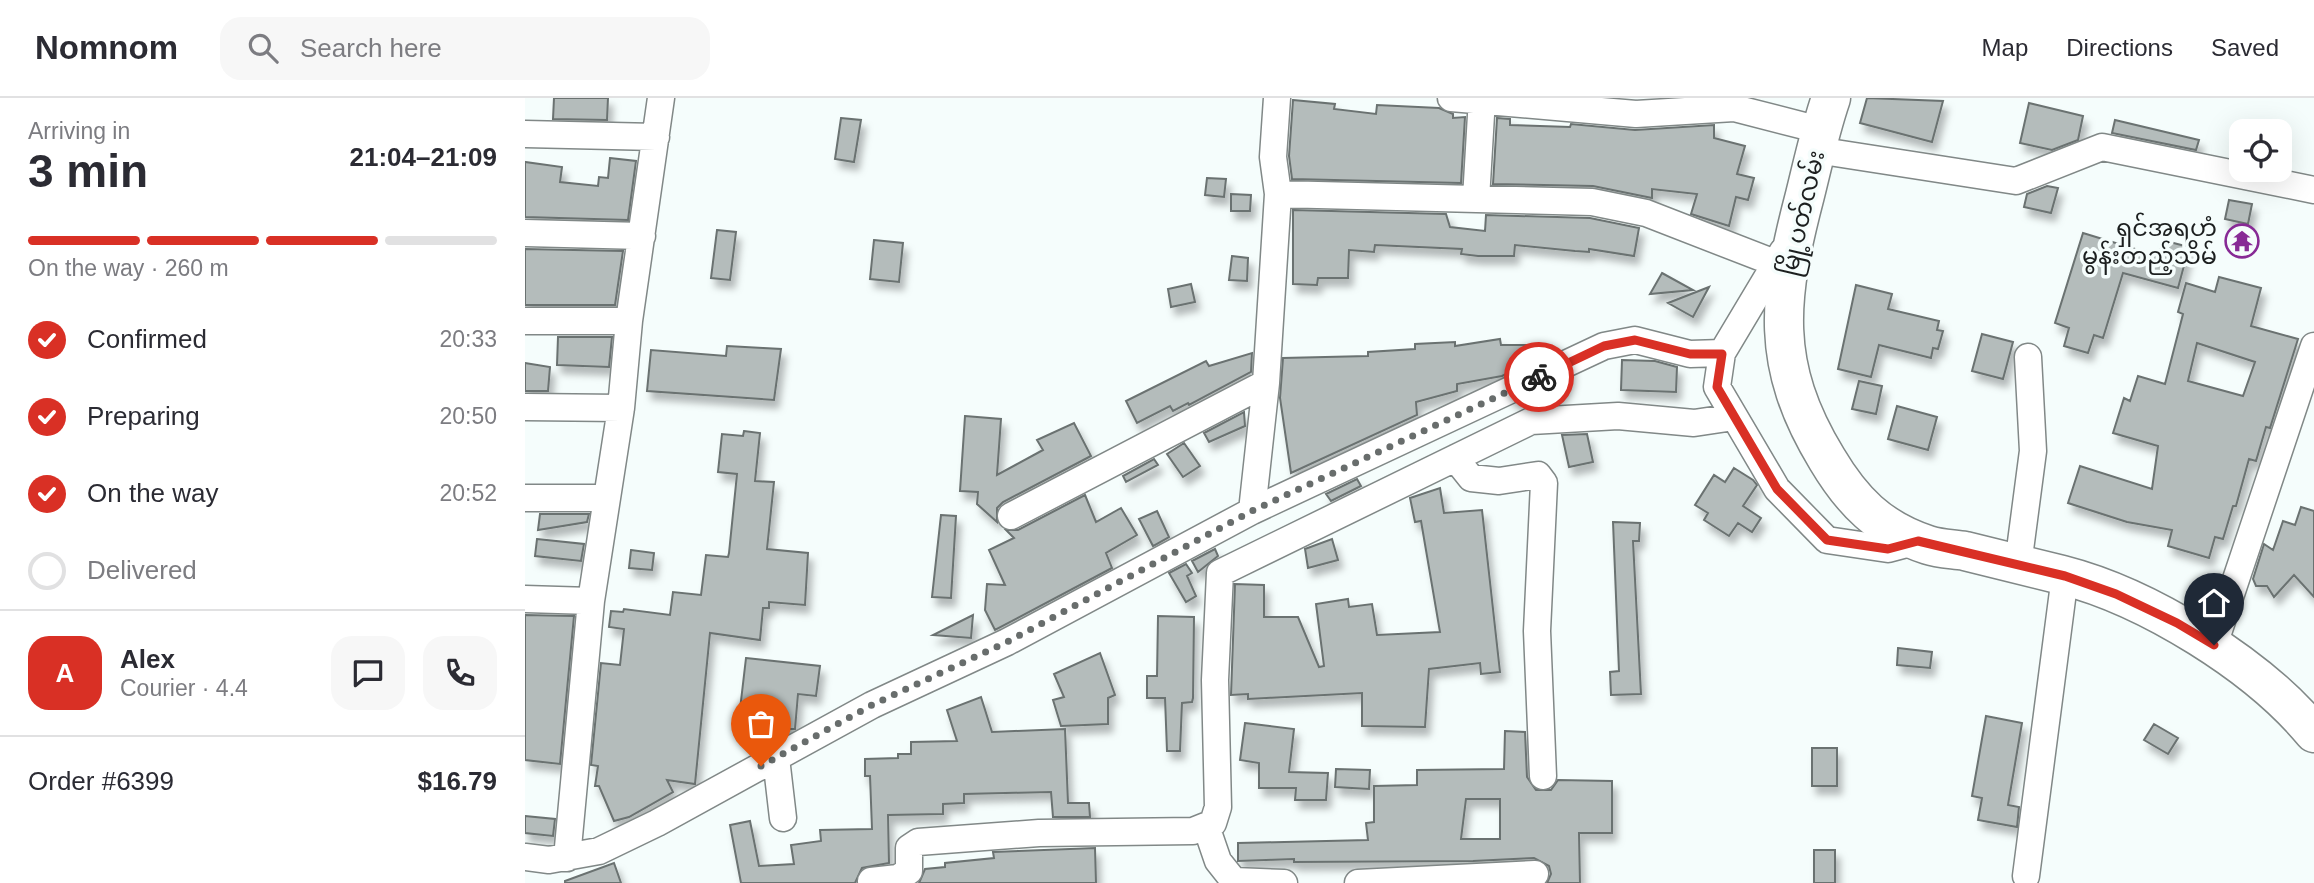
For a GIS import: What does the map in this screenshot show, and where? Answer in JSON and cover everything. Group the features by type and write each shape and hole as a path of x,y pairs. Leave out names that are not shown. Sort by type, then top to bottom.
{"main road":[{"name":"မြို့ပတ်လမ်း","path":"1822,126 1786,269 1783,330 1796,401 1807,425 1847,492 1868,515 1918,541 2065,576 2116,594 2177,623 2214,645 2309,723"}],"street":[{"path":"661,98 629,321 621,408 546,864 599,851 657,823 872,705 1007,642 1252,511 1604,346 1635,340 1690,354 1722,354"},
{"path":"1252,511 1266,383 1278,194 1273,157 1277,98"},
{"path":"1451,98 1636,114 1734,108 1822,126 2016,181 2102,147 2314,190"},
{"path":"1476,199 1481,99"},
{"path":"525,134 656,137"},
{"path":"1278,194 1592,202 1646,213 1775,263"},
{"path":"1796,228 1722,354 1717,387 1777,489 1827,540 1888,549 1918,541"},
{"path":"525,233 642,236"},
{"path":"525,321 629,321"},
{"path":"2214,645 2314,346"},
{"path":"2018,565 2033,452 2028,357"},
{"path":"1011,516 1266,383"},
{"path":"525,407 621,408"},
{"path":"871,881 898,878 909,871 909,848 918,842 1039,833 1193,831 1213,823 1217,807 1215,680 1220,573 1531,421 1618,416 1695,423 1734,417"},
{"path":"1455,458 1471,478 1499,481 1538,475 1544,483 1537,631 1543,776"},
{"path":"525,498 605,498"},
{"path":"2026,876 2065,576"},
{"path":"525,599 591,601"},
{"path":"776,758 783,818"},
{"path":"1206,826 1218,860 1234,881 1284,883"},
{"path":"1358,883 1535,874"}],"building":[{"path":"554,98 608,98 607,120 553,119"},
{"path":"1867,98 1943,101 1932,142 1860,123"},
{"path":"1293,100 1335,104 1334,109 1376,114 1377,105 1439,108 1453,114 1453,118 1465,117 1461,183 1292,179 1289,156"},
{"path":"2029,103 2083,116 2078,140 2052,150 2020,143"},
{"path":"841,118 861,120 854,162 835,159"},
{"path":"1497,118 1510,119 1510,125 1570,127 1571,124 1635,130 1714,125 1714,138 1745,146 1737,174 1754,178 1748,200 1736,197 1729,226 1691,214 1697,194 1652,189 1652,198 1593,186 1493,184"},
{"path":"2115,120 2199,140 2196,150 2112,133"},
{"path":"610,158 636,161 628,220 525,217 525,162 562,167 560,182 598,186 599,177 608,178"},
{"path":"1207,178 1226,179 1224,197 1205,195"},
{"path":"2047,186 2058,188 2051,213 2024,207 2027,194"},
{"path":"1231,194 1251,195 1250,211 1231,211"},
{"path":"2229,200 2252,204 2248,224 2225,219"},
{"path":"1293,210 1446,214 1450,227 1485,231 1486,215 1590,218 1639,228 1634,256 1589,249 1589,252 1515,245 1514,256 1478,256 1461,254 1462,249 1375,245 1374,252 1349,250 1348,278 1318,278 1317,285 1293,284"},
{"path":"717,230 736,232 730,280 711,278"},
{"path":"2083,233 2158,256 2162,240 2189,247 2178,288 2123,273 2103,338 2094,335 2088,353 2064,346 2069,328 2055,323"},
{"path":"874,240 903,243 899,282 870,279"},
{"path":"525,249 623,251 615,305 525,305"},
{"path":"1232,256 1248,258 1247,281 1229,280"},
{"path":"1662,273 1693,290 1650,294"},
{"path":"2219,277 2261,288 2251,326 2298,339 2270,428 2266,427 2256,461 2249,459 2236,506 2233,506 2223,539 2215,537 2209,558 2168,546 2172,530 2127,522 2068,503 2080,466 2152,489 2158,446 2113,433 2124,398 2130,401 2138,376 2165,384 2183,314 2178,312 2186,283 2215,292","holes":["2197,343 2255,362 2243,396 2188,381"]},
{"path":"1191,284 1195,302 1171,307 1168,289"},
{"path":"1856,285 1892,294 1888,309 1939,321 1937,330 1943,331 1938,349 1933,348 1931,358 1879,345 1871,377 1838,369"},
{"path":"1709,287 1693,317 1668,303"},
{"path":"1982,334 2013,342 2003,379 1972,371"},
{"path":"558,337 612,337 609,367 557,365"},
{"path":"1500,339 1501,345 1547,345 1549,354 1502,376 1457,384 1457,391 1416,402 1417,415 1291,473 1280,398 1283,358 1368,356 1368,352 1415,349 1415,344 1455,342 1455,346"},
{"path":"727,346 781,349 774,400 647,391 651,350 726,356"},
{"path":"1252,353 1251,372 1189,405 1188,403 1173,411 1170,406 1137,423 1126,401 1206,361 1209,366"},
{"path":"1622,360 1655,361 1677,367 1676,392 1621,390"},
{"path":"525,363 550,367 548,391 525,391"},
{"path":"1859,381 1882,386 1876,414 1852,409"},
{"path":"1897,406 1937,417 1928,450 1888,439"},
{"path":"1244,412 1245,426 1209,442 1204,433"},
{"path":"965,416 1001,419 997,475 1043,450 1037,440 1074,423 1091,456 1003,502 997,508 997,522 977,504 978,492 960,491"},
{"path":"744,431 760,433 755,481 774,482 767,549 808,553 805,605 769,602 769,608 763,608 760,640 710,633 695,784 667,780 673,792 629,817 614,821 599,786 595,786 598,766 591,765 601,663 620,665 624,629 609,627 611,611 623,612 624,609 670,615 673,592 701,595 706,555 728,557 729,553 737,474 718,472 722,434 743,436"},
{"path":"1587,434 1593,462 1569,467 1562,435"},
{"path":"1184,443 1200,466 1183,477 1167,454"},
{"path":"1154,459 1158,465 1126,482 1123,476"},
{"path":"1734,468 1757,485 1743,506 1761,518 1752,532 1738,523 1729,536 1704,520 1708,513 1695,505 1714,475 1725,482"},
{"path":"1357,479 1361,486 1331,501 1326,494"},
{"path":"1440,488 1444,513 1482,510 1500,672 1481,674 1480,663 1429,669 1425,727 1362,726 1362,693 1248,699 1248,694 1231,695 1235,584 1264,585 1264,617 1298,617 1319,667 1324,666 1316,604 1348,599 1349,607 1372,604 1377,635 1440,632 1421,521 1415,522 1410,498"},
{"path":"1085,495 1096,522 1121,508 1137,535 1106,553 1112,568 995,630 985,610 987,584 1005,585 989,550 1014,538 1006,530 1018,530"},
{"path":"2301,507 2314,511 2314,597 2294,575 2274,597 2267,586 2256,586 2253,579 2264,544 2273,550 2283,521 2295,525"},
{"path":"1157,511 1169,537 1153,546 1139,519"},
{"path":"540,514 589,514 587,522 538,530"},
{"path":"941,515 956,516 951,598 932,597"},
{"path":"1613,522 1640,523 1639,541 1633,541 1641,694 1611,695 1610,672 1619,671"},
{"path":"537,539 584,544 581,561 535,556"},
{"path":"1332,539 1338,560 1308,568 1305,549"},
{"path":"1215,549 1218,556 1198,572 1192,561"},
{"path":"631,550 654,553 652,570 629,568"},
{"path":"1186,564 1192,573 1187,576 1196,596 1186,602 1169,573"},
{"path":"525,615 574,616 560,764 525,760"},
{"path":"973,615 971,638 933,635"},
{"path":"1158,616 1194,617 1193,698 1192,702 1182,703 1180,751 1167,751 1165,698 1147,698 1147,676 1157,676"},
{"path":"1898,648 1932,652 1930,668 1897,665"},
{"path":"1100,653 1115,695 1108,698 1108,724 1061,726 1053,700 1064,697 1054,674"},
{"path":"746,658 820,666 816,696 798,694 795,729 779,729 778,732 741,730 742,718 739,718"},
{"path":"981,697 992,732 1065,729 1068,803 1089,803 1090,817 1053,817 1051,792 964,794 964,803 943,804 943,814 888,815 889,863 862,868 855,883 741,883 730,825 750,821 759,866 794,864 791,845 821,841 820,830 872,829 870,776 865,776 865,759 898,758 898,754 911,754 911,742 957,741 947,710"},
{"path":"1986,716 2022,723 2008,805 2019,807 2017,827 1978,820 1982,798 1972,796"},
{"path":"1245,723 1294,729 1289,772 1328,773 1326,800 1295,800 1296,788 1259,788 1259,763 1240,760"},
{"path":"2154,724 2178,738 2168,754 2144,740"},
{"path":"1505,731 1525,732 1527,777 1536,790 1551,790 1558,780 1612,781 1612,833 1579,833 1580,883 1547,883 1551,874 1549,866 1534,858 1473,861 1238,861 1238,843 1368,840 1366,823 1374,822 1374,786 1417,785 1417,770 1504,769","holes":["1466,799 1500,799 1500,839 1461,839"]},
{"path":"1812,748 1837,748 1837,786 1812,786"},
{"path":"1336,769 1370,770 1369,789 1335,787"},
{"path":"525,816 555,819 553,836 525,833"},
{"path":"1095,848 1096,883 919,883 925,869 945,867 945,863 994,858 993,852"},
{"path":"1814,850 1835,850 1835,883 1814,883"},
{"path":"614,863 621,883 565,883 565,881"}],"way so far":[{"path":"761,766 872,705 1007,642 1252,511 1539,377"}],"place":[{"name":"ရှင်အရဟံ မွန်းတည့်သိမ်","path":"2242,241"}],"route":[{"path":"1539,377 1604,346 1635,340 1690,354 1722,354 1717,387 1777,489 1827,540 1888,549 1918,541 2065,576 2116,594 2177,623 2214,645"}]}
